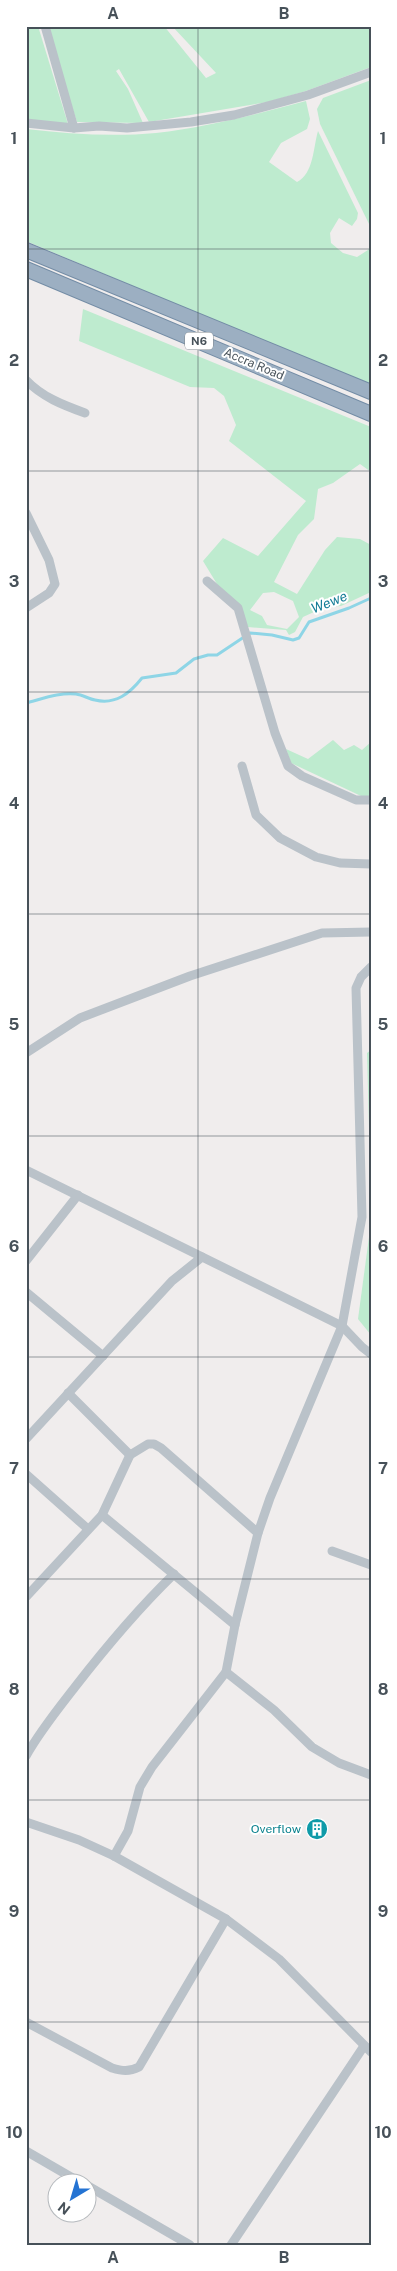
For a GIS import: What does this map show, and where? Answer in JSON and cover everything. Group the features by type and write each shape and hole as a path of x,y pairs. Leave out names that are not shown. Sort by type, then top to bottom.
{"highway":[{"name":"Accra Road","path":"26,250 371,392"},
{"name":"Accra Road","path":"26,269 371,414"}],"street":[{"path":"45,26 74,128"},
{"path":"26,123 74,128 165,126 234,115 308,95 371,72"},
{"path":"26,380 35,390 59,403 85,412"},
{"path":"26,513 49,560 55,584 48,593 26,608"},
{"path":"207,581 238,608 275,733 288,766 302,776 356,800 371,800"},
{"path":"242,766 256,816 280,838 316,857 340,863 371,864"},
{"path":"26,1053 80,1018 190,976 322,933 371,932"},
{"path":"114,1856 128,1831 140,1787 152,1767 226,1672 235,1624 258,1533 270,1498 342,1326 362,1217 356,988 361,977 371,967"},
{"path":"26,1170 342,1326 371,1354"},
{"path":"26,1261 78,1195"},
{"path":"26,1439 172,1281 202,1257"},
{"path":"26,1292 103,1356"},
{"path":"68,1393 130,1455"},
{"path":"26,1597 102,1515 130,1455 148,1444 154,1444 258,1533"},
{"path":"26,1474 88,1529"},
{"path":"102,1515 235,1624"},
{"path":"332,1551 371,1565"},
{"path":"26,1756 39,1733 104,1650 139,1608 174,1574"},
{"path":"226,1672 274,1710 312,1747 340,1763 371,1775"},
{"path":"26,1822 80,1840 114,1856 226,1919 279,1959 368,2049 231,2245"},
{"path":"26,2022 112,2068 124,2071 133,2070 139,2066 226,1919"},
{"path":"26,2151 66,2174"},
{"path":"98,2192 190,2245"}],"green space":[{"path":"26,26 38,26 68,124 26,121"},
{"path":"45,26 164,26 206,78 216,73 172,26 371,26 371,67 306,91 268,102 149,122 119,69 116,71 128,89 143,123 77,122"},
{"path":"371,80 371,228 320,124 317,109 323,98"},
{"path":"306,101 310,119 307,129 281,143 269,162 297,182 303,178 310,166 318,131 358,213 357,219 352,226 339,218 330,233 331,243 343,253 357,257 368,250 371,245 371,386 26,241 26,129 91,134 124,135 156,133 213,124"},
{"path":"83,309 371,427 371,472 360,464 333,483 318,489 314,519 298,535 274,582 297,594 325,550 337,537 360,539 371,545 371,592 341,606 325,607 303,617 295,632 289,635 286,630 248,627 241,610 220,589 203,561 223,538 258,556 306,501 229,441 236,425 224,396 214,388 190,387 79,341","holes":["274,592 293,601 299,617 287,629 267,625 262,616 250,610 263,593"]},
{"path":"333,740 344,750 354,745 362,750 371,742 371,797 361,796 291,763 286,749 308,759"},
{"path":"371,1050 371,1202 367,1053"},
{"path":"371,1222 371,1335 358,1319"}],"waterway":[{"name":"Wewe","path":"26,703 64,694 110,701 127,693 142,678 176,673 194,659 208,655 217,655 250,633 272,635 293,640 299,638 309,622 371,598"}],"place":[{"name":"Overflow","path":"317,1829"}]}
